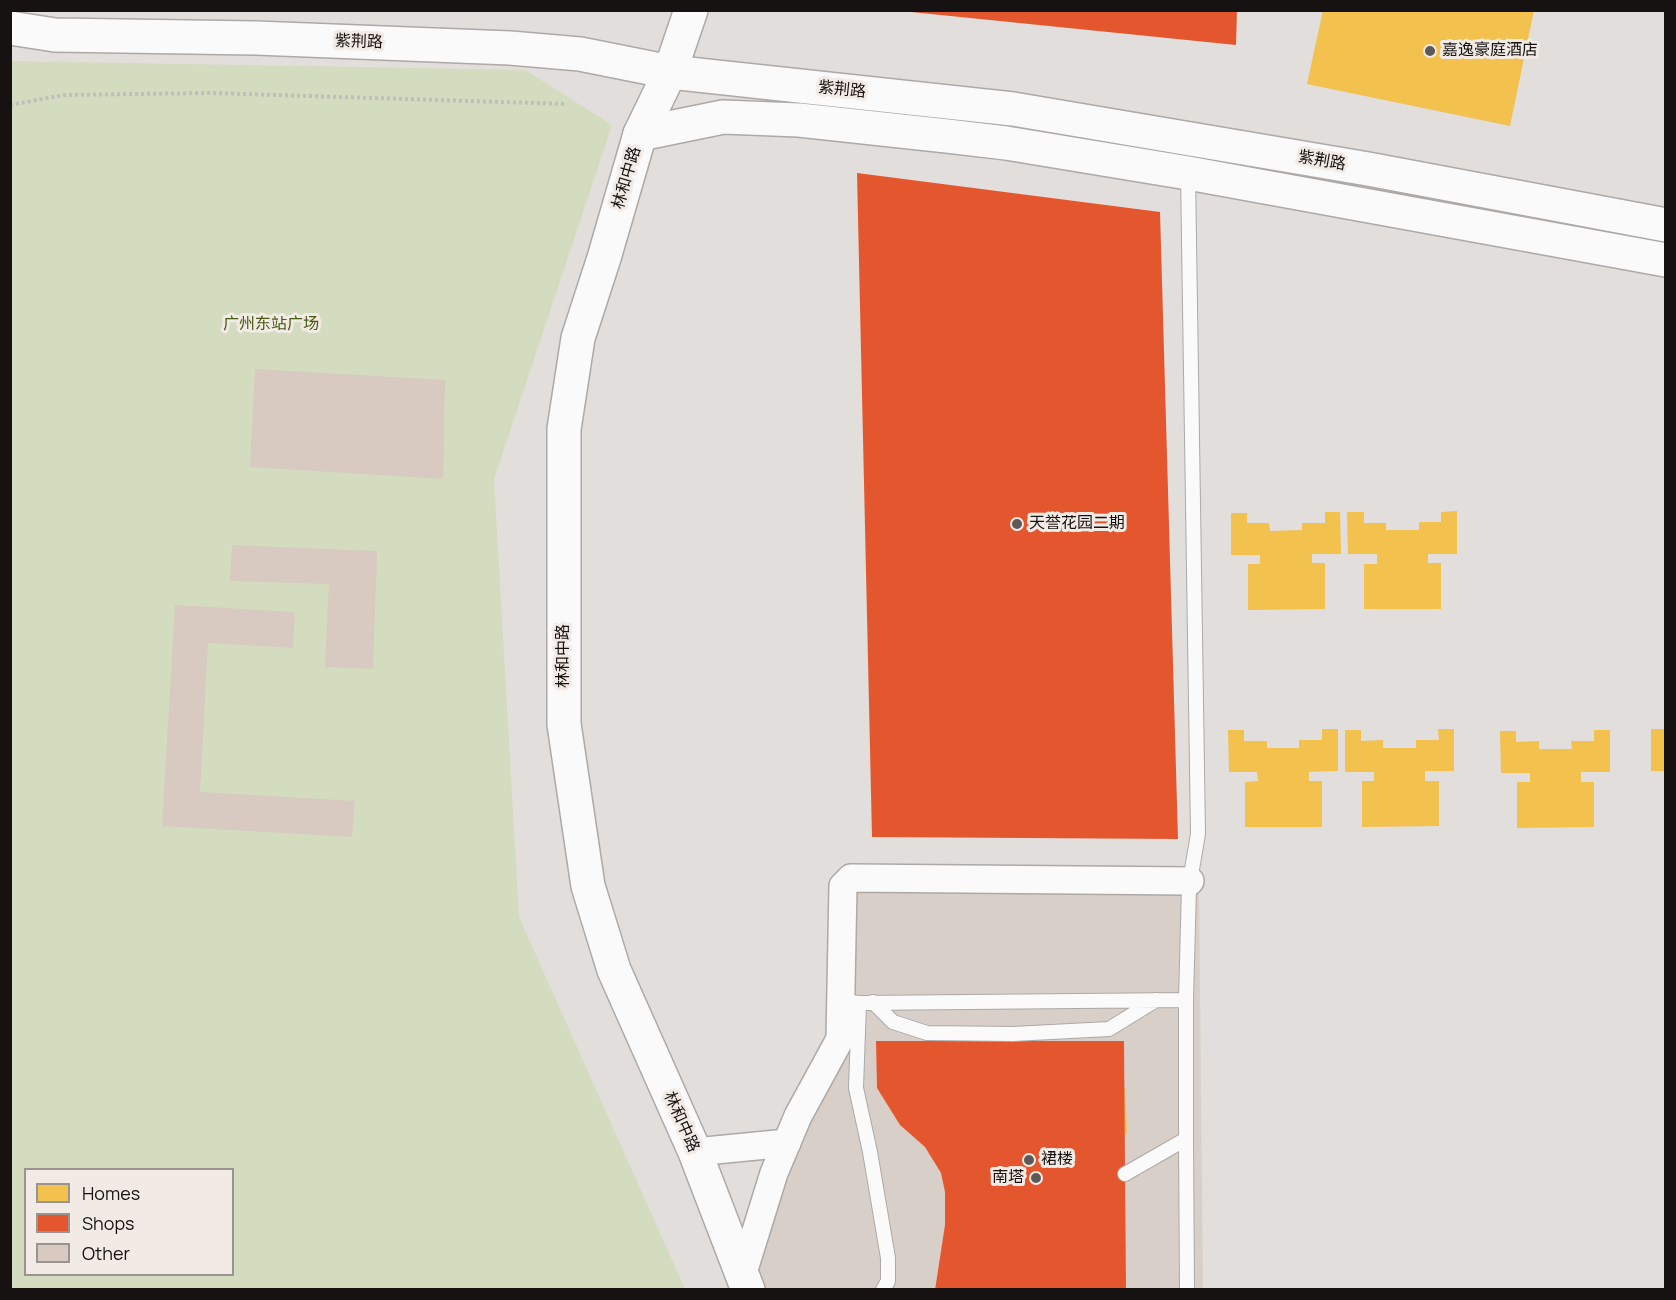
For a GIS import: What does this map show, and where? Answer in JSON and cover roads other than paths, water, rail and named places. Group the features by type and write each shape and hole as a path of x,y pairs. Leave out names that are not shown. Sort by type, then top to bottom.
{"street":[{"name":"林和中路","path":"691,10 670,72 640,134 578,338 564,429 564,724 588,886 611,960 695,1152 745,1282"},
{"name":"紫荆路","path":"10,28 55,35 256,38 510,48 580,54 670,72 1013,109 1192,156 1665,260"},
{"name":"紫荆路","path":"640,134 723,117 799,120 1006,143 1192,156 1665,225"},
{"path":"745,1282 774,1173 798,1116 840,1040 850,1002 843,886 851,878 1190,881"},
{"path":"695,1152 787,1143"}],"lane":[{"path":"1187,1290 1186,1000 1190,881 1198,834 1192,156"},
{"path":"873,1002 893,1022 927,1033 1013,1034 1109,1029 1156,1000"},
{"path":"882,1290 888,1281 888,1258 870,1152 856,1089 850,1002 1186,1000"},
{"path":"1125,1174 1186,1138"}],"place":[{"name":"嘉逸豪庭酒店","path":"1430,51"},
{"name":"天誉花园二期","path":"1017,524"},
{"name":"裙楼","path":"1029,1160"},
{"name":"南塔","path":"1036,1178"}],"park label":[{"name":"广州东站广场","path":"271,325"}]}
